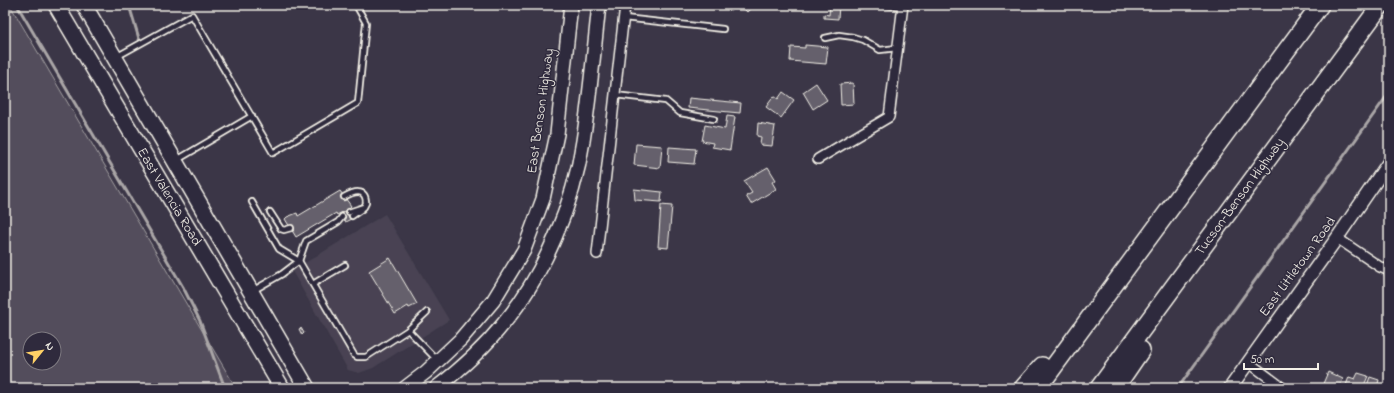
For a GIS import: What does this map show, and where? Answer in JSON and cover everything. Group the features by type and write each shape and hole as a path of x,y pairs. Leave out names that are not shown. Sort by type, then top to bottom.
{"highway":[{"path":"1038,388 1320,5"},
{"name":"Tucson–Benson Highway","path":"1099,388 1381,5"},
{"path":"1114,388 1344,55"},
{"path":"1023,388 1132,261"}],"main road":[{"name":"East Valencia Road","path":"56,5 282,388"},
{"name":"East Valencia Road","path":"84,5 307,388"},
{"name":"East Benson Highway","path":"405,388 438,362 460,340 493,301 524,250 543,199 557,134 572,5"},
{"path":"436,388 479,351 505,323 531,286 552,245 571,196 583,142 599,5"}],"street":[{"path":"597,254 625,5"},
{"path":"818,159 888,117 903,6"},
{"name":"East Littletown Road","path":"1230,388 1337,238 1389,162"},
{"path":"1337,238 1380,267 1389,271"},
{"path":"1248,362 1282,388"}],"lane":[{"path":"115,58 192,15 273,153 358,103 366,23 356,5"},
{"path":"886,5 903,6"},
{"path":"624,18 723,29"},
{"path":"825,38 839,35 863,40 880,50 897,48"},
{"path":"615,95 666,101 680,113 714,119"},
{"path":"175,162 252,116"},
{"path":"344,197 353,192 362,193 366,201 364,207 351,214"},
{"path":"252,202 279,249 300,261 354,355 357,357 366,357 408,330 427,312"},
{"path":"270,212 281,229 284,230 290,228"},
{"path":"250,292 282,274 300,261 306,241 343,219"},
{"path":"313,284 345,265"},
{"path":"408,330 438,362"}],"shaded area":[{"path":"5,5 10,5 236,388 5,388"},
{"path":"385,214 449,320 373,368 359,373 348,370 292,271"}],"building":[{"path":"707,5 715,5 716,6 711,9"},
{"path":"725,5 734,5 735,7 730,11"},
{"path":"740,5 748,5 751,8 747,12"},
{"path":"830,5 839,5 838,19 824,18 824,14 829,15"},
{"path":"805,45 828,47 826,64 790,61 791,47 805,48"},
{"path":"816,83 827,100 813,109 803,92"},
{"path":"853,83 854,104 841,105 840,84"},
{"path":"783,92 794,100 781,118 766,107 774,96 778,99"},
{"path":"689,98 741,103 740,113 688,108"},
{"path":"727,116 735,117 730,150 712,147 713,143 702,141 705,125 725,129"},
{"path":"758,123 775,126 772,146 760,145 761,137 757,136"},
{"path":"636,144 662,146 660,168 634,165"},
{"path":"669,147 696,149 694,164 668,162"},
{"path":"768,167 776,180 772,182 776,189 751,204 746,196 752,193 744,181"},
{"path":"634,189 662,192 661,202 635,200"},
{"path":"340,191 351,206 337,215 336,213 296,237 285,219 297,213 298,216"},
{"path":"661,205 672,206 668,248 658,247"},
{"path":"348,209 353,218 345,222 340,214"},
{"path":"390,258 417,304 409,308 408,306 395,314 369,271"},
{"path":"301,328 304,333 302,335 299,329"},
{"path":"1328,372 1343,379 1339,388 1327,388 1322,386"},
{"path":"1358,373 1368,376 1363,388 1345,388 1349,377 1355,379"},
{"path":"1370,377 1379,380 1377,387 1381,388 1366,388"}],"waterway":[{"path":"17,5 183,287 200,321 225,388"},
{"path":"129,5 140,42"},
{"path":"1178,388 1389,93"}]}
